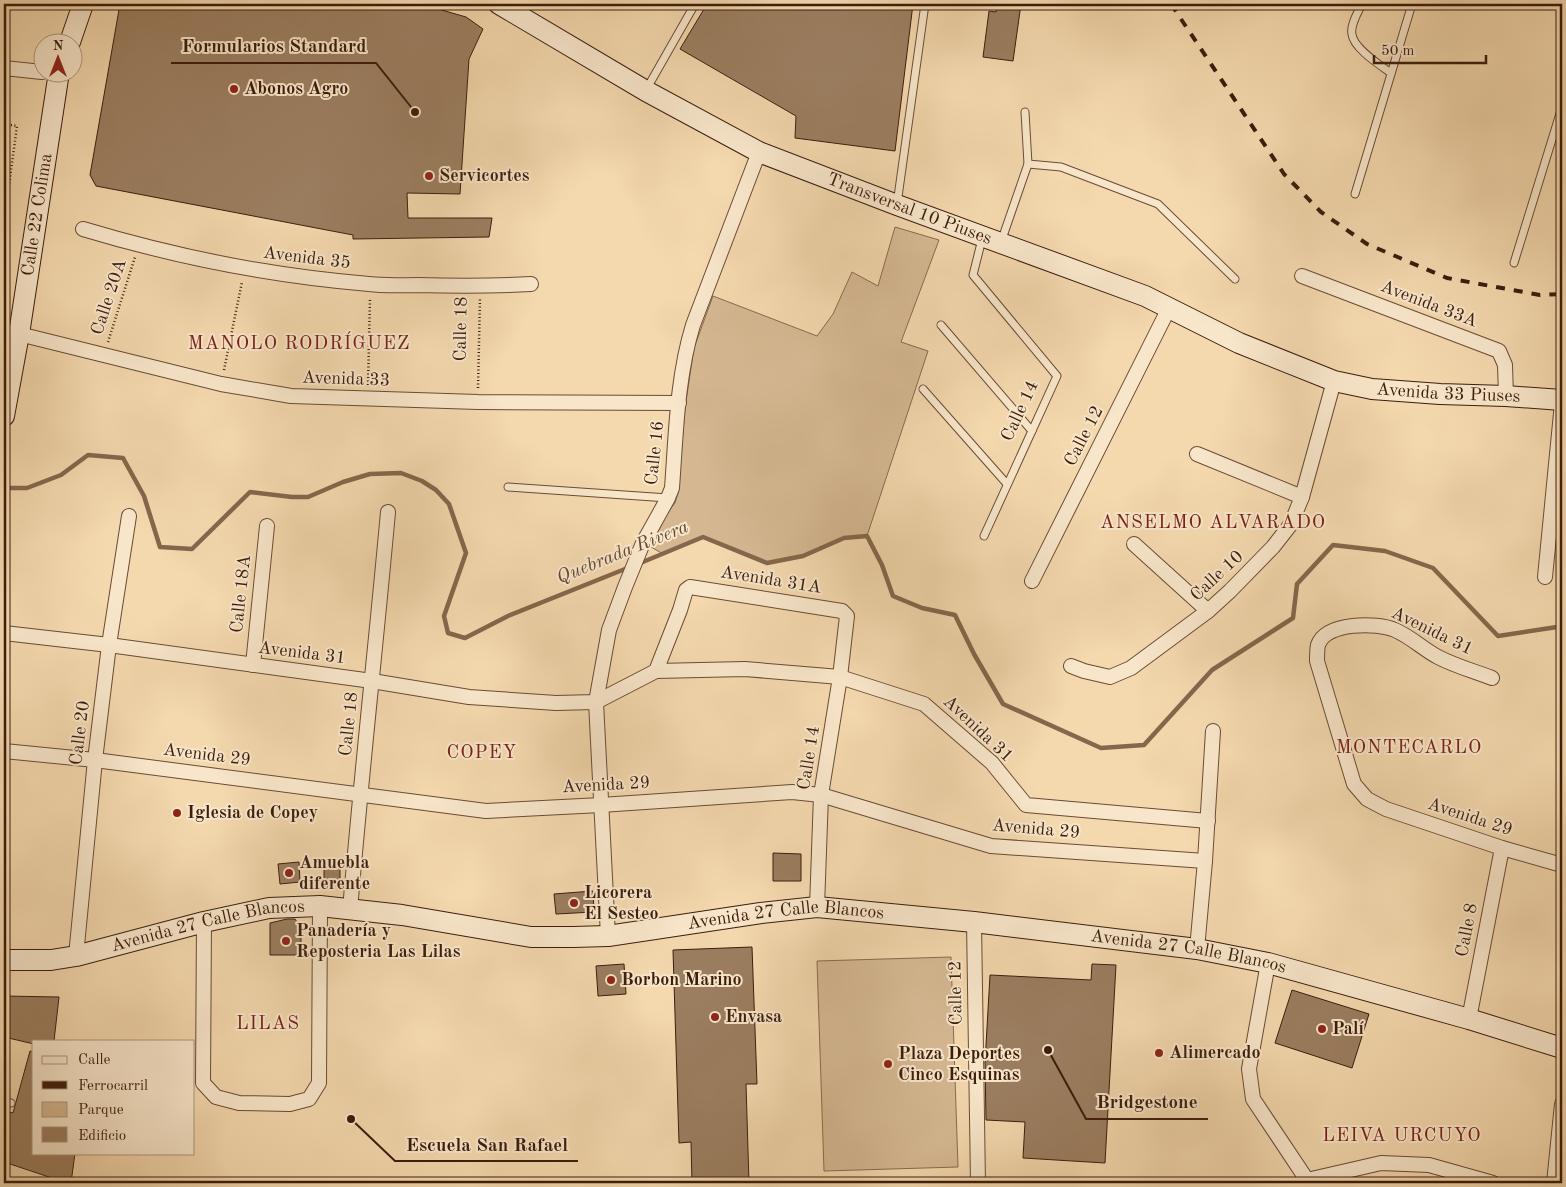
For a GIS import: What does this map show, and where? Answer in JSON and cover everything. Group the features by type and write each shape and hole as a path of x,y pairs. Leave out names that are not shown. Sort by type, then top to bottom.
{"main road":[{"path":"73,32 83,4"},
{"name":"Transversal 10 Piuses","path":"499,4 646,91 759,152 897,205 1146,296 1239,343 1334,382"},
{"name":"Calle 22 Colima","path":"4,416 19,334 50,82"},
{"name":"Avenida 33 Piuses","path":"1334,382 1372,389 1506,396 1562,402"},
{"name":"Avenida 27 Calle Blancos","path":"4,960 51,960 76,956 204,922 269,908 320,906 402,915 531,937 608,936 761,913 817,907 974,922 1197,949 1268,963 1469,1019 1562,1048"}],"street":[{"path":"4,68 32,71"},
{"name":"Calle 16","path":"608,936 596,702 609,630 643,543 672,488 679,403 687,343 759,152"},
{"name":"Avenida 35","path":"83,230 139,246 245,269 312,278 370,284 480,287 531,284"},
{"name":"Avenida 33A","path":"1302,276 1499,350 1505,365 1506,396"},
{"name":"Calle 12","path":"1032,581 1169,308"},
{"name":"Avenida 33","path":"19,334 221,384 291,396 478,402 679,403"},
{"name":"Calle 10","path":"1071,666 1110,677 1131,668 1208,611 1273,547 1291,524 1302,497 1334,382"},
{"path":"1545,577 1562,402"},
{"path":"1197,454 1302,497"},
{"name":"Calle 18","path":"350,910 388,512"},
{"name":"Calle 20","path":"76,956 95,760 129,516"},
{"name":"Calle 18A","path":"253,665 267,526"},
{"path":"1134,544 1208,611"},
{"name":"Avenida 31A","path":"656,671 686,590 690,587 840,610 847,616"},
{"name":"Calle 14","path":"817,907 821,795 840,677 847,616"},
{"name":"Avenida 31","path":"1367,799 1354,784 1317,661 1318,645 1328,633 1356,625 1377,625 1394,629 1437,656 1492,678"},
{"name":"Avenida 31","path":"4,633 110,645 372,681 469,697 556,703 596,702"},
{"name":"Avenida 31","path":"656,671 745,669 840,677 924,704 992,763 1026,805 1208,821"},
{"path":"596,702 656,671"},
{"path":"1197,949 1208,821 1213,731"},
{"name":"Avenida 29","path":"4,751 95,760 486,811 792,792 821,795 991,846 1205,861"},
{"name":"Avenida 29","path":"1367,799 1386,809 1502,848 1562,865"},
{"name":"Calle 8","path":"1469,1019 1502,848"},
{"path":"204,922 203,1083 216,1097 239,1103 290,1104 309,1099 319,1083 320,906"},
{"name":"Calle 12","path":"974,922 978,1183"},
{"path":"1268,963 1249,1069 1254,1099 1306,1182 1381,1163 1429,1166 1493,1183"},
{"path":"1554,1183 1562,1104"}],"lane":[{"path":"646,91 695,4"},
{"path":"897,205 925,4"},
{"path":"1362,4 1351,33 1355,44 1392,73"},
{"path":"1355,194 1412,4"},
{"path":"1514,263 1562,107"},
{"path":"1001,243 1028,164 1025,112"},
{"path":"1028,164 1061,167 1158,204 1235,279"},
{"name":"Calle 14","path":"983,236 973,275 1057,376 984,536"},
{"path":"941,325 1032,431"},
{"path":"923,389 1008,484"},
{"path":"508,487 668,498"}],"path":[{"path":"4,124 17,126 4,223"},
{"path":"4,186 9,187"},
{"name":"Calle 20A","path":"104,355 139,246"},
{"path":"221,384 245,269"},
{"path":"368,399 370,284"},
{"name":"Calle 18","path":"478,402 480,287"}],"green space":[{"path":"895,227 939,240 901,342 928,351 867,536 844,538 803,556 767,563 703,537 663,554 646,544 675,503 678,493 685,408 694,348 713,296 817,336 833,314 852,272 878,286"},
{"name":"Plaza Deportes Cinco Esquinas","path":"951,957 958,1167 824,1171 817,961"}],"building":[{"name":"Abonos Agro","path":"120,4 421,4 466,17 483,29 469,59 460,194 407,193 408,218 492,218 489,237 353,239 353,235 96,186 90,175"},
{"path":"707,4 913,4 895,151 795,138 796,116 680,49"},
{"path":"997,4 1021,4 1013,61 983,57 989,11 996,12"},
{"path":"773,853 801,854 801,881 773,881"},
{"name":"Amuebla diferente","path":"299,862 300,882 280,884 278,864"},
{"path":"324,863 340,864 340,882 324,881"},
{"name":"Licorera El Sesteo","path":"593,891 594,912 556,914 554,894"},
{"name":"Panadería y Reposteria Las Lilas","path":"295,919 301,928 301,955 270,955 270,923"},
{"name":"Envasa","path":"752,947 757,1084 746,1084 749,1183 692,1183 691,1142 679,1143 673,950"},
{"name":"Borbon Marino","path":"624,964 626,994 598,996 596,966"},
{"path":"1092,964 1116,965 1105,1163 1023,1158 1025,1122 986,1120 985,1063 990,975 1091,980"},
{"name":"Palí","path":"1292,990 1369,1014 1352,1068 1275,1043"},
{"path":"4,996 59,997 54,1040 32,1040 32,1044 4,1037"},
{"path":"30,1051 32,1052 32,1154 75,1154 71,1183 4,1162 4,1111 13,1113"}],"waterway":[{"name":"Quebrada Rivera","path":"4,488 27,488 61,475 88,455 123,458 144,496 160,547 192,549 250,492 308,497 343,482 370,474 401,473 422,481 436,490 449,504 466,553 444,616 448,633 465,638 508,616 630,567"},
{"name":"Quebrada Rivera","path":"638,564 703,537 767,563 803,556 844,538 867,536 882,565 893,596 922,608 955,615 974,654 1003,704 1101,748 1144,745 1212,670 1293,618 1297,584 1333,545 1385,551 1433,568 1498,636 1557,627 1562,622"}],"railway":[{"path":"1171,4 1284,174 1321,212 1367,244 1447,278 1540,295 1562,294"}],"place":[{"name":"Abonos Agro","path":"234,89"},
{"name":"Formularios Standard","path":"415,112"},
{"name":"Servicortes","path":"429,176"},
{"name":"Iglesia de Copey","path":"177,813"},
{"name":"Amuebla diferente","path":"289,873"},
{"name":"Licorera El Sesteo","path":"574,903"},
{"name":"Panadería y Reposteria Las Lilas","path":"286,941"},
{"name":"Borbon Marino","path":"611,980"},
{"name":"Envasa","path":"715,1017"},
{"name":"Palí","path":"1322,1029"},
{"name":"Bridgestone","path":"1048,1050"},
{"name":"Alimercado","path":"1159,1053"},
{"name":"Plaza Deportes Cinco Esquinas","path":"888,1064"},
{"name":"Escuela San Rafael","path":"351,1119"}],"district":[{"name":"MANOLO RODRÍGUEZ","path":"299,344"},
{"name":"ANSELMO ALVARADO","path":"1213,523"},
{"name":"MONTECARLO","path":"1409,748"},
{"name":"COPEY","path":"482,753"},
{"name":"LILAS","path":"268,1024"},
{"name":"LEIVA URCUYO","path":"1402,1136"}]}
